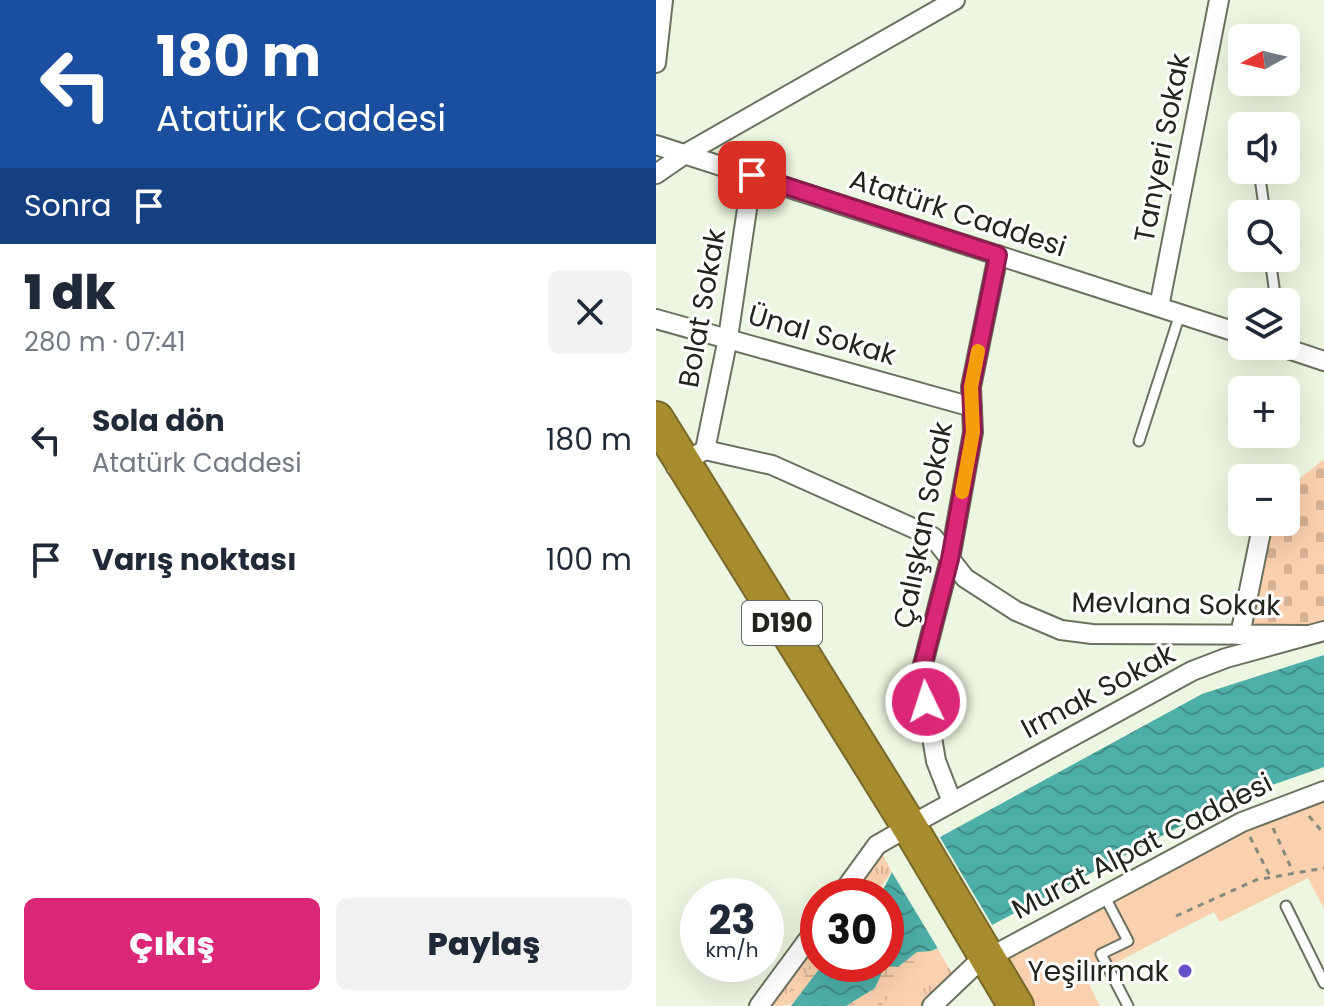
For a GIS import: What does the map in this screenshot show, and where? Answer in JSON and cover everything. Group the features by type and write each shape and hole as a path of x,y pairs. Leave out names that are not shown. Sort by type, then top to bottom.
{"highway":[{"name":"D190","path":"656,419 976,952 1016,1006"},
{"name":"D190","path":"976,952 999,1006"}],"street":[{"path":"656,63 663,0"},
{"path":"656,174 685,154 955,0"},
{"name":"Tanyeri Sokak","path":"1159,307 1219,0"},
{"name":"Atatürk Caddesi","path":"656,145 1228,329"},
{"name":"Bolat Sokak","path":"678,459 728,338 752,175"},
{"name":"Çalışkan Sokak","path":"952,802 936,761 921,672 950,559 973,432 971,387 998,255"},
{"name":"Ünal Sokak","path":"656,319 972,407"},
{"path":"1300,353 1324,361"},
{"name":"Mevlana Sokak","path":"678,459 739,455 785,471 933,537 965,578 1016,611 1061,630 1092,634 1315,633"},
{"path":"1240,635 1260,536"},
{"name":"Irmak Sokak","path":"853,878 877,845 1192,671 1315,633"},
{"name":"Murat Alpat Caddesi","path":"932,1006 976,952 1105,897 1265,811 1324,791"},
{"path":"759,1006 800,950"}],"lane":[{"path":"1139,441 1180,314"},
{"path":"1105,897 1128,941 1101,954 1128,1006"},
{"path":"1286,906 1324,983"}],"path":[{"path":"1304,797 1310,820 1324,834"},
{"path":"1265,811 1293,872"},
{"path":"1242,822 1270,876"},
{"path":"1176,916 1270,876 1324,868"}],"green space":[{"path":"1324,459 1324,631 1240,635 1260,536 1300,536 1300,479"},
{"path":"1324,791 1324,909 1308,878 1220,922 1214,912 1086,978 1100,1006 1016,1006 988,958"},
{"path":"877,845 892,872 887,878 853,878"},
{"path":"938,949 942,956 904,981 904,962 917,951"},
{"path":"800,950 800,981 779,1006 759,1006 777,982 784,982 784,972"},
{"path":"942,956 956,980 932,1006 881,1006 904,981"},
{"path":"800,981 810,982 793,1004 779,1006"},
{"path":"878,982 903,982 881,1006 846,1006 875,988"}],"water":[{"path":"1324,655 1324,767 1232,799 992,925 931,951 917,952 904,962 904,878 889,878 892,872 940,837 1202,694"},
{"path":"809,982 878,982 875,988 846,1006 791,1006"}],"pier":[{"path":"938,834 994,928 940,952 904,892 904,878 895,878 890,869"}],"slow traffic":[{"path":"962,492 973,432 971,387 978,351"}],"place":[{"name":"Yeşilırmak","path":"1185,971"}],"route":[{"path":"752,175 998,255 971,387 973,432 950,559 921,672 926,702"}]}
